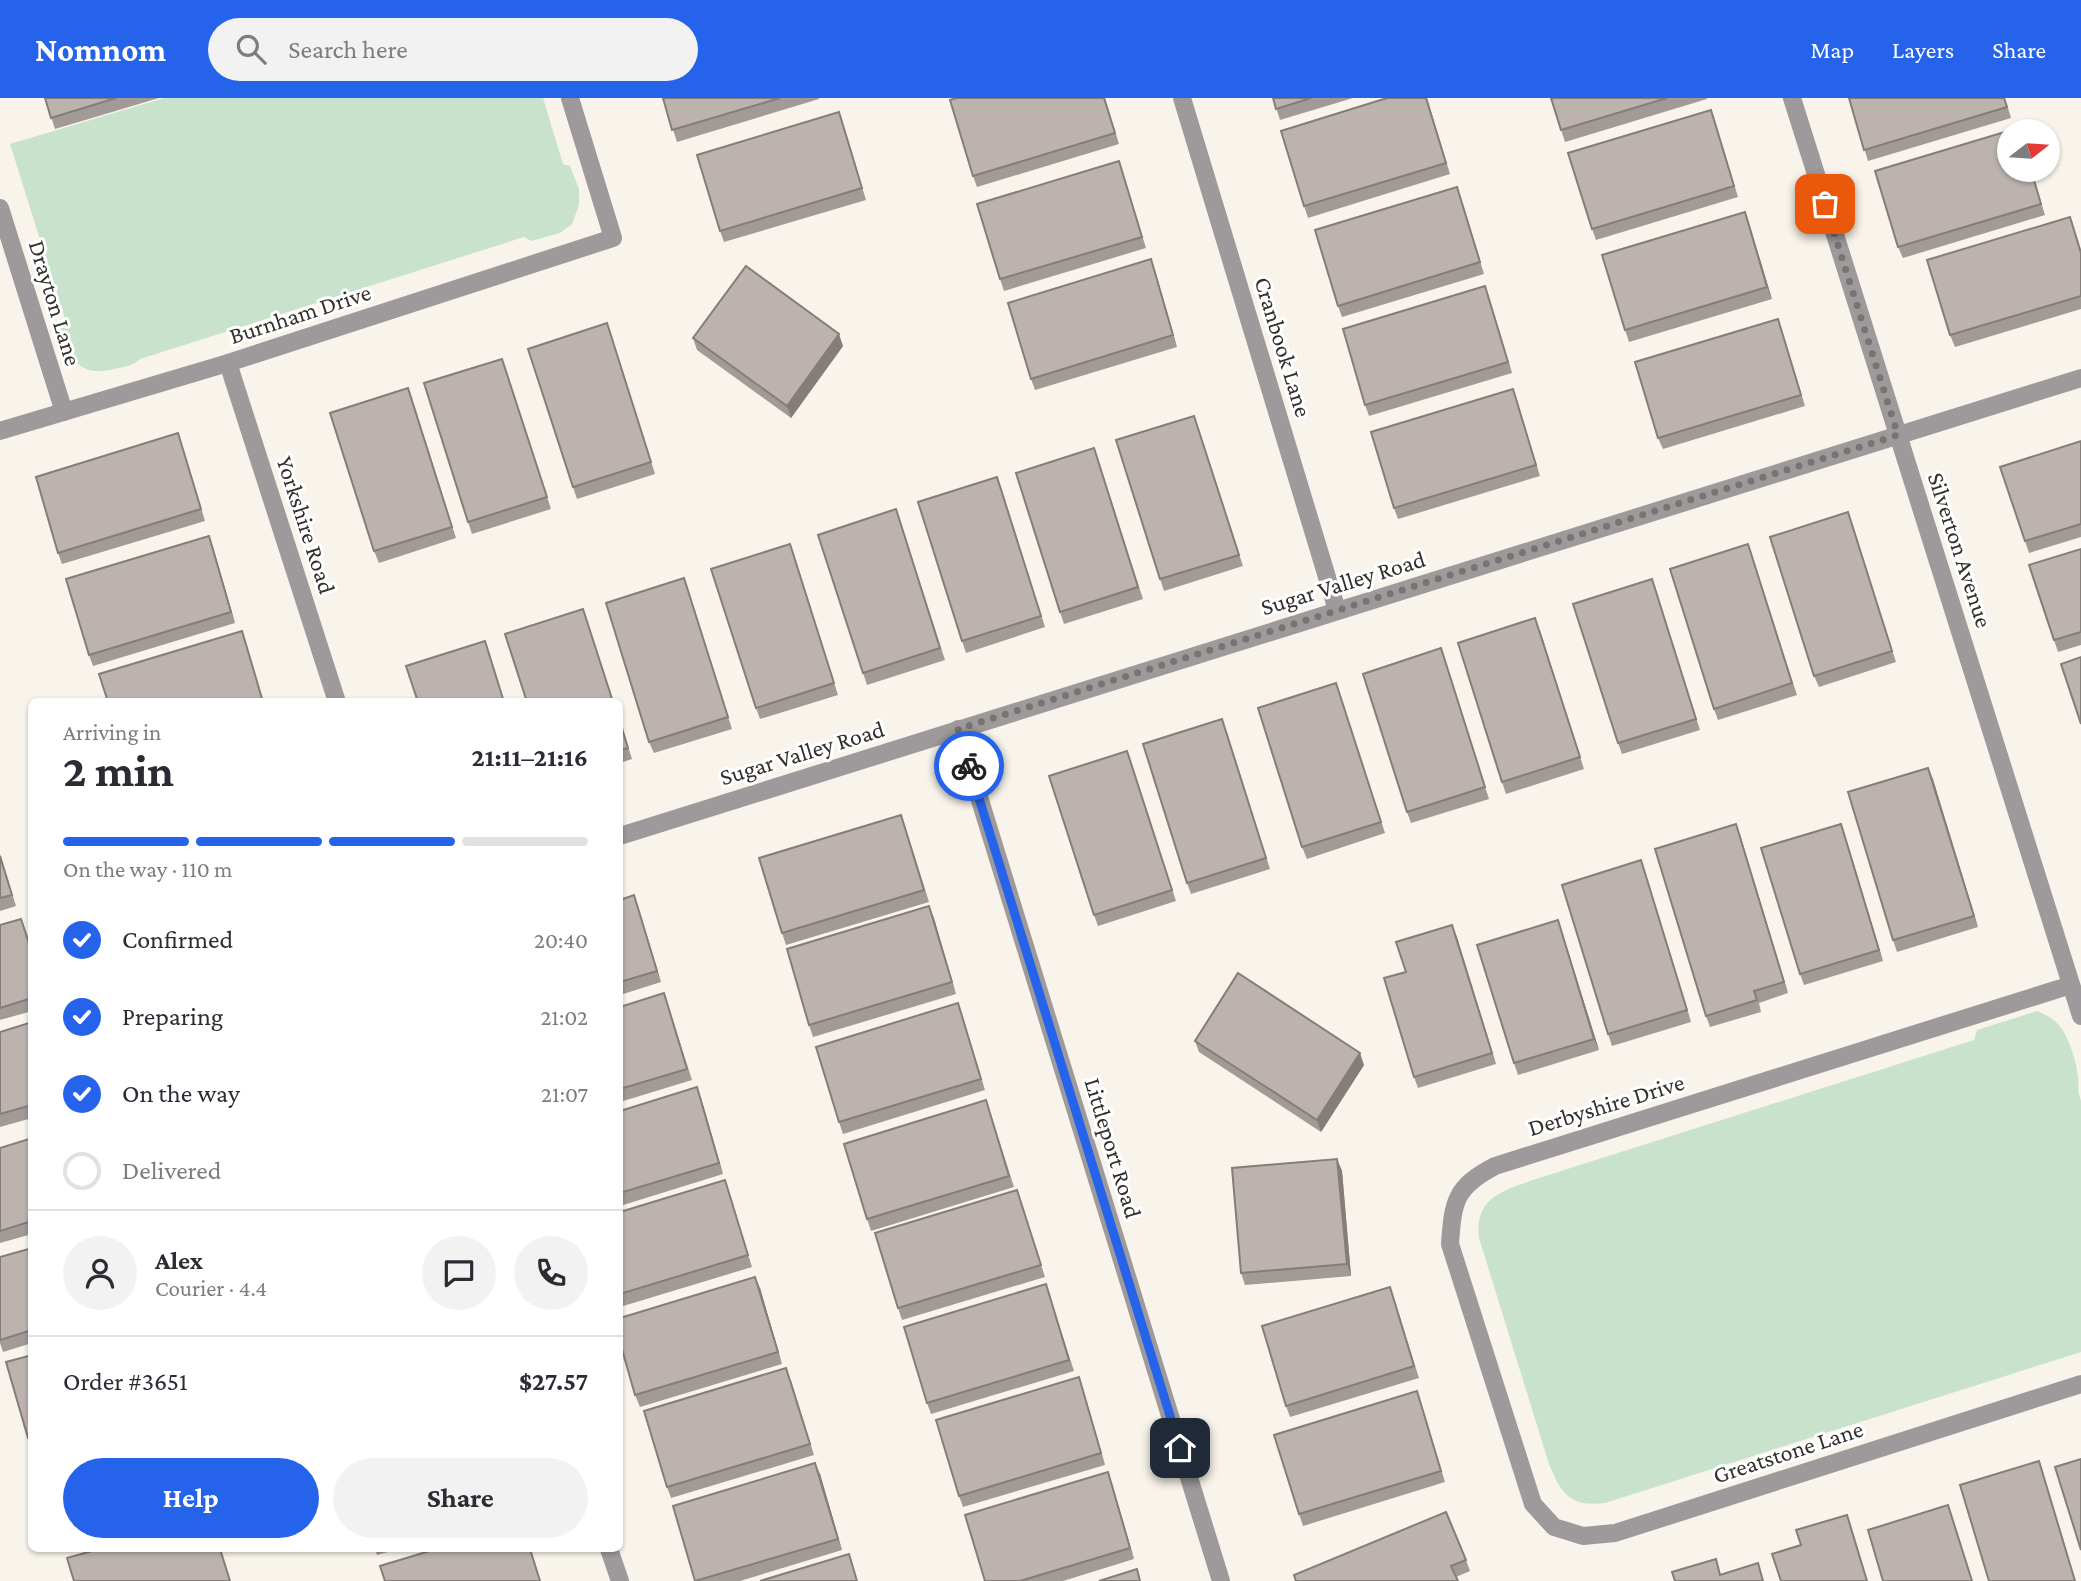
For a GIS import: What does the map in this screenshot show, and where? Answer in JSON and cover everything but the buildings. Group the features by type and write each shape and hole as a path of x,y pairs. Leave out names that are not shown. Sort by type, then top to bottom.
{"street":[{"name":"Burnham Drive","path":"0,431 228,363 613,238 570,98"},
{"name":"Cranbook Lane","path":"1182,98 1337,610"},
{"name":"Silverton Avenue","path":"1792,98 2081,1016"},
{"name":"Drayton Lane","path":"0,208 64,412"},
{"name":"Yorkshire Road","path":"228,363 336,698"},
{"name":"Sugar Valley Road","path":"623,835 2081,378"},
{"name":"Littleport Road","path":"958,729 1221,1581"},
{"name":"Derbyshire Drive","path":"1527,1490 1450,1244 1452,1206 1472,1178 1495,1166 2071,985"},
{"name":"Greatstone Lane","path":"1527,1490 1533,1504 1554,1527 1583,1536 1615,1533 2081,1384"},
{"path":"610,1552 620,1581"}],"green space":[{"path":"164,98 543,98 563,164 570,166 579,189 579,205 572,224 560,233 531,241 524,237 140,359 128,366 102,371 83,368 71,356 59,328 65,319 10,144"},
{"path":"2037,1011 2053,1019 2062,1029 2074,1056 2078,1075 2081,1101 2081,1352 1605,1503 1583,1503 1569,1497 1558,1484 1549,1464 1479,1238 1481,1213 1487,1204 1504,1191 1526,1182 1974,1040 1977,1030"}],"way so far":[{"path":"969,766 958,729 1898,435 1825,204"}],"route":[{"path":"969,766 1180,1448"}]}
